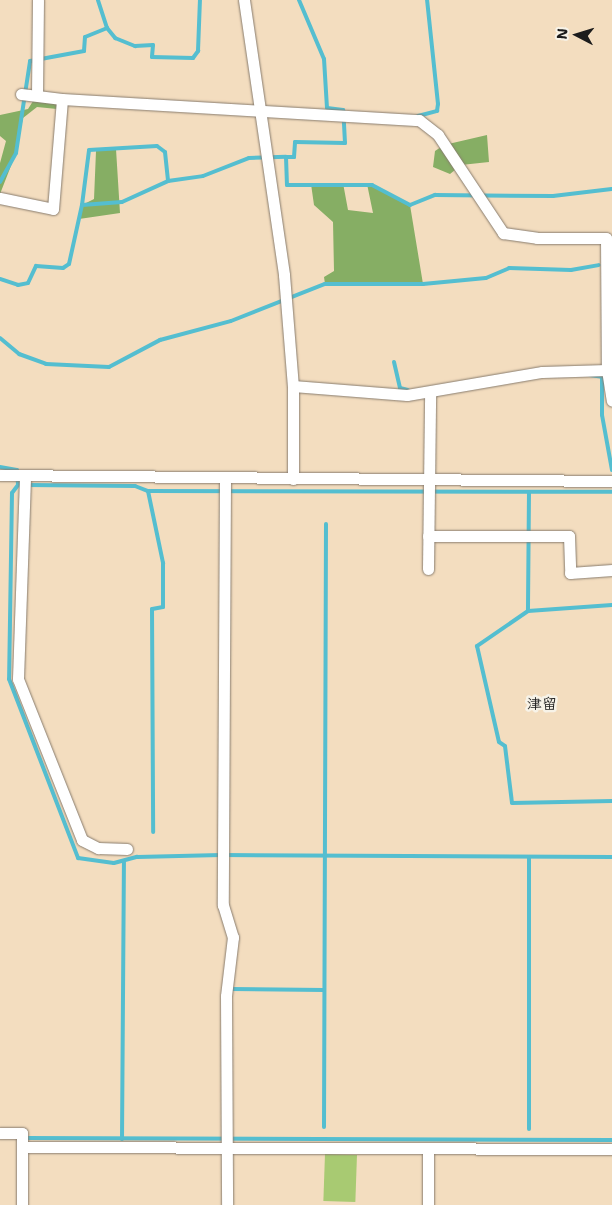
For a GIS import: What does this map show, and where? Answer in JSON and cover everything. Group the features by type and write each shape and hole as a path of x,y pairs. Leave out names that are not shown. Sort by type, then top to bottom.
{"street":[{"path":"38,0 38,60 29,95 62,99 262,109 419,120 438,135 503,233 537,238 606,238 607,370 612,401"},
{"path":"244,0 262,109 286,298 293,386 293,479"},
{"path":"0,198 53,209 62,99"},
{"path":"293,386 432,391 542,372 607,370"},
{"path":"428,569 428,498 432,391"},
{"path":"0,475 21,481 293,479 429,483 612,481"},
{"path":"225,480 223,905 234,937 226,996 227,1205"},
{"path":"21,481 18,678 82,840 98,848 123,848"},
{"path":"428,536 570,536 570,573 612,570"},
{"path":"0,1133 22,1141 226,1142 428,1149 612,1149"},
{"path":"22,1141 22,1205"},
{"path":"428,1149 428,1205"}],"green space":[{"path":"35,98 57,101 57,109 37,107 23,118 16,153 0,194 0,163 6,141 0,136 0,115 28,109"},
{"path":"487,135 489,162 461,165 450,174 433,167 435,151 444,145"},
{"path":"116,149 120,213 79,219 82,205 94,199 96,151"},
{"path":"343,183 348,210 373,213 367,184 410,205 423,284 325,284 324,277 334,271 333,222 314,205 311,184"},
{"path":"325,1154 357,1155 355,1202 323,1201"}],"waterway":[{"path":"0,182 16,153 30,61 84,51 85,37 107,28 98,0"},
{"path":"107,28 115,38 135,46 153,45 152,57 193,58 198,51 200,0"},
{"path":"286,157 294,157 295,142 345,143 343,110 327,108 324,59 299,0"},
{"path":"418,116 437,111 438,104 427,0"},
{"path":"82,205 89,150 157,146 165,152 168,181"},
{"path":"0,279 18,285 28,283 36,266 63,268 69,264 82,205 122,202 168,181 203,176 249,158 286,157 287,185 372,185 410,205 435,195 553,196 612,189"},
{"path":"0,338 19,354 46,364 109,367 160,340 231,321 325,284 423,284 486,278 509,268 571,270 599,265"},
{"path":"394,362 400,388 408,390"},
{"path":"590,375 602,377 602,415 612,470"},
{"path":"0,467 17,470 18,485 12,493 9,679 78,858 114,863 137,857 221,855 612,857"},
{"path":"27,485 135,486 148,491 612,492"},
{"path":"148,491 163,563 163,607 152,609 153,832"},
{"path":"529,492 528,611 477,646 499,742 505,746 512,803 612,801"},
{"path":"324,1127 326,524"},
{"path":"528,611 612,605"},
{"path":"529,857 529,1129"},
{"path":"122,1139 124,862"},
{"path":"231,989 324,990"},
{"path":"25,1138 612,1140"}],"district":[{"name":"津留","path":"542,705"}]}
